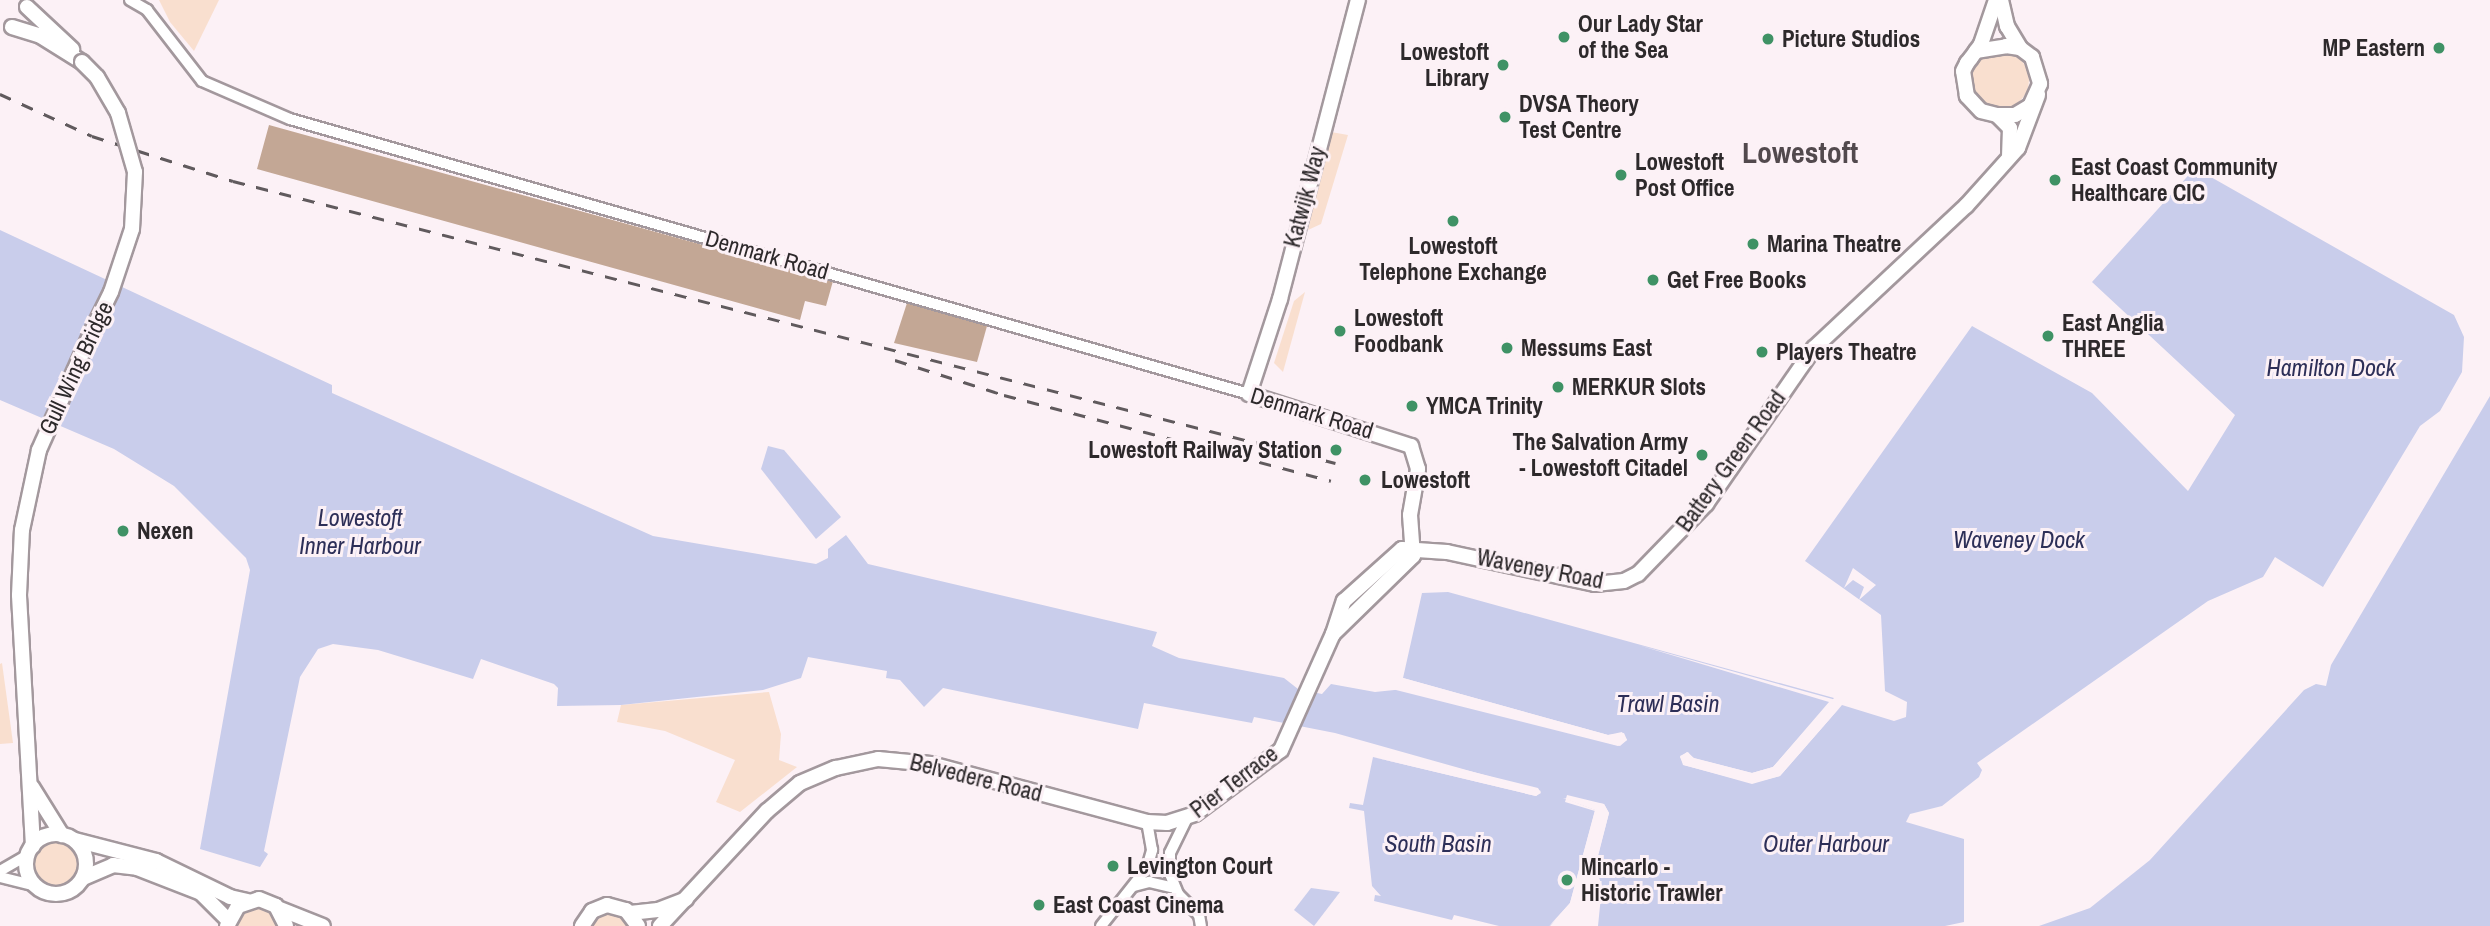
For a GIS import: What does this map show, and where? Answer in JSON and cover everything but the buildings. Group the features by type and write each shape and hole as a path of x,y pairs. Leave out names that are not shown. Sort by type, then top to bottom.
{"highway":[{"name":"Katwijk Way","path":"1249,394 1280,299 1359,0"},
{"path":"1998,0 2007,26 2020,48 2032,57 2038,71 2038,95 2022,112 1997,115 1980,111 1967,96 1964,71 1976,51 1998,0"},
{"path":"27,4 6,28 38,35 82,62"},
{"name":"Gull Wing Bridge","path":"27,4 97,76 118,113 135,172 132,229 111,292 66,386 28,484 19,595 32,787 30,851"},
{"path":"1976,51 1996,46 2020,48"},
{"name":"Battery Green Road","path":"1658,556 1706,504 1814,348 1966,206 2009,157 2030,124 2038,95"},
{"path":"1997,115 2010,128 2009,157"},
{"name":"Denmark Road","path":"1249,394 1399,439 1416,454 1410,526 1414,548"},
{"path":"1333,634 1413,556 1414,548"},
{"name":"Waveney Road","path":"1414,548 1595,584 1625,581 1658,556"},
{"name":"Pier Terrace","path":"1147,822 1187,818 1265,764 1286,741 1333,634 1344,601 1402,549 1414,548"},
{"name":"Belvedere Road","path":"660,926 767,811 800,783 855,763 902,759 931,764 1147,822"},
{"path":"32,787 85,856 83,878"},
{"path":"248,901 228,924 201,893 137,868 113,865 83,878 65,892 37,886 28,872 30,851 44,837 68,837 156,861 225,895 276,906 293,918 323,926"},
{"name":"Belvedere Road","path":"582,926 588,915 602,906 618,906 634,920 687,899"},
{"path":"276,906 286,926"}],"street":[{"name":"Denmark Road","path":"130,0 145,5 202,81 231,97 315,128 1249,394"},
{"path":"1175,888 1170,853 1187,818"},
{"path":"1101,926 1150,861 1147,822"},
{"path":"0,871 30,851"},
{"path":"0,877 37,886"},
{"path":"1132,887 1159,882 1175,888 1199,915 1201,926"}],"shaded area":[{"path":"159,0 219,0 194,51 170,22"},
{"path":"2000,51 2011,53 2024,64 2029,80 2027,91 2016,104 2000,109 1989,107 1976,96 1971,80 1973,69 1984,56"},
{"path":"269,125 833,281 826,306 805,301 800,320 257,169"},
{"path":"1331,132 1348,135 1321,224 1308,230"},
{"path":"1305,292 1283,372 1274,363 1294,301"},
{"path":"907,303 987,326 977,362 894,343"},
{"path":"2,663 13,743 0,744 0,664"},
{"path":"769,692 781,734 779,760 797,767 740,812 716,802 735,760 665,731 617,722 621,705"},
{"path":"56,841 72,848 79,864 72,880 56,887 40,880 33,864 40,848"},
{"path":"258,907 273,915 277,926 238,926 243,913"},
{"path":"608,912 622,915 630,926 589,926"}],"water":[{"path":"2195,168 2454,315 2464,337 2462,372 2440,411 2420,426 2323,587 2275,557 2263,577 2208,601 1977,763 1982,770 1979,777 1942,806 1910,814 1906,822 1964,839 1964,922 1945,926 1598,926 1602,886 1595,866 1609,813 1604,804 1563,798 1595,810 1570,903 1550,926 1499,926 1454,915 1452,920 1374,901 1375,895 1381,896 1372,886 1364,811 1349,808 1350,803 1363,805 1373,757 1536,796 1541,791 1335,733 1254,717 1252,723 1144,703 1138,729 943,688 924,707 900,680 886,678 887,671 808,657 801,678 763,690 621,705 557,706 558,688 554,684 481,659 473,679 378,650 333,644 318,649 300,677 264,851 268,854 260,867 200,849 250,570 246,558 174,486 114,449 0,400 0,230 332,385 332,393 653,536 816,564 828,558 828,549 846,535 868,564 1157,632 1152,646 1179,658 1284,678 1298,689 1322,694 1331,684 1375,692 1404,689 1620,746 1627,740 1624,733 1608,735 1403,678 1422,593 1448,592 1834,698 1773,767 1752,773 1693,758 1688,752 1680,756 1683,765 1752,783 1780,776 1842,705 1894,721 1906,717 1907,702 1885,691 1881,615 1805,561 1972,326 2092,393 2188,491 2235,415 2092,282"},
{"path":"2490,396 2490,926 2039,926 2090,908 2150,860 2304,690 2316,684 2326,686 2331,665"},
{"path":"768,446 784,450 841,517 816,539 761,469"},
{"path":"1311,888 1340,892 1314,926 1294,910"}],"pier":[{"path":"1853,568 1876,585 1859,600 1864,587 1853,580 1844,588"},
{"path":"1638,645 1836,700 1775,770 1752,777 1692,762 1687,755 1685,762 1752,780 1778,773 1842,705 1780,776 1752,784 1684,765 1680,757 1687,752 1694,758 1752,773 1773,767 1829,702"},
{"path":"1403,678 1608,735 1622,732 1627,740 1618,746 1392,689 1405,686 1601,737 1400,680","holes":["1620,735 1624,739 1619,742 1607,739"]},
{"path":"1376,748 1538,788 1541,793 1536,796 1373,757 1538,792"},
{"path":"1567,795 1604,804 1609,813 1594,872 1606,814 1602,807 1567,799 1598,811 1573,904 1549,926 1570,903 1595,811 1565,802"}],"railway":[{"path":"0,94 92,136 233,181 1335,463"},
{"path":"895,360 1004,395 1331,481"}],"place":[{"name":"Our Lady Star of the Sea","path":"1564,37"},
{"name":"Picture Studios","path":"1768,39"},
{"name":"MP Eastern","path":"2439,48"},
{"name":"Lowestoft Library","path":"1503,65"},
{"name":"DVSA Theory Test Centre","path":"1505,117"},
{"name":"Lowestoft Post Office","path":"1621,175"},
{"name":"East Coast Community Healthcare CIC","path":"2055,180"},
{"name":"Lowestoft Telephone Exchange","path":"1453,221"},
{"name":"Marina Theatre","path":"1753,244"},
{"name":"Get Free Books","path":"1653,280"},
{"name":"Lowestoft Foodbank","path":"1340,331"},
{"name":"East Anglia THREE","path":"2048,336"},
{"name":"Messums East","path":"1507,348"},
{"name":"Players Theatre","path":"1762,352"},
{"name":"MERKUR Slots","path":"1558,387"},
{"name":"YMCA Trinity","path":"1412,406"},
{"name":"Lowestoft Railway Station","path":"1336,450"},
{"name":"The Salvation Army - Lowestoft Citadel","path":"1702,455"},
{"name":"Lowestoft","path":"1365,480"},
{"name":"Nexen","path":"123,531"},
{"name":"Levington Court","path":"1113,866"},
{"name":"Mincarlo - Historic Trawler","path":"1567,880"},
{"name":"East Coast Cinema","path":"1039,905"}],"district":[{"name":"Lowestoft","path":"1800,152"}],"water label":[{"name":"Hamilton Dock","path":"2331,368"},
{"name":"Lowestoft Inner Harbour","path":"360,532"},
{"name":"Waveney Dock","path":"2019,540"},
{"name":"Trawl Basin","path":"1668,704"},
{"name":"South Basin","path":"1438,844"},
{"name":"Outer Harbour","path":"1826,844"}]}
